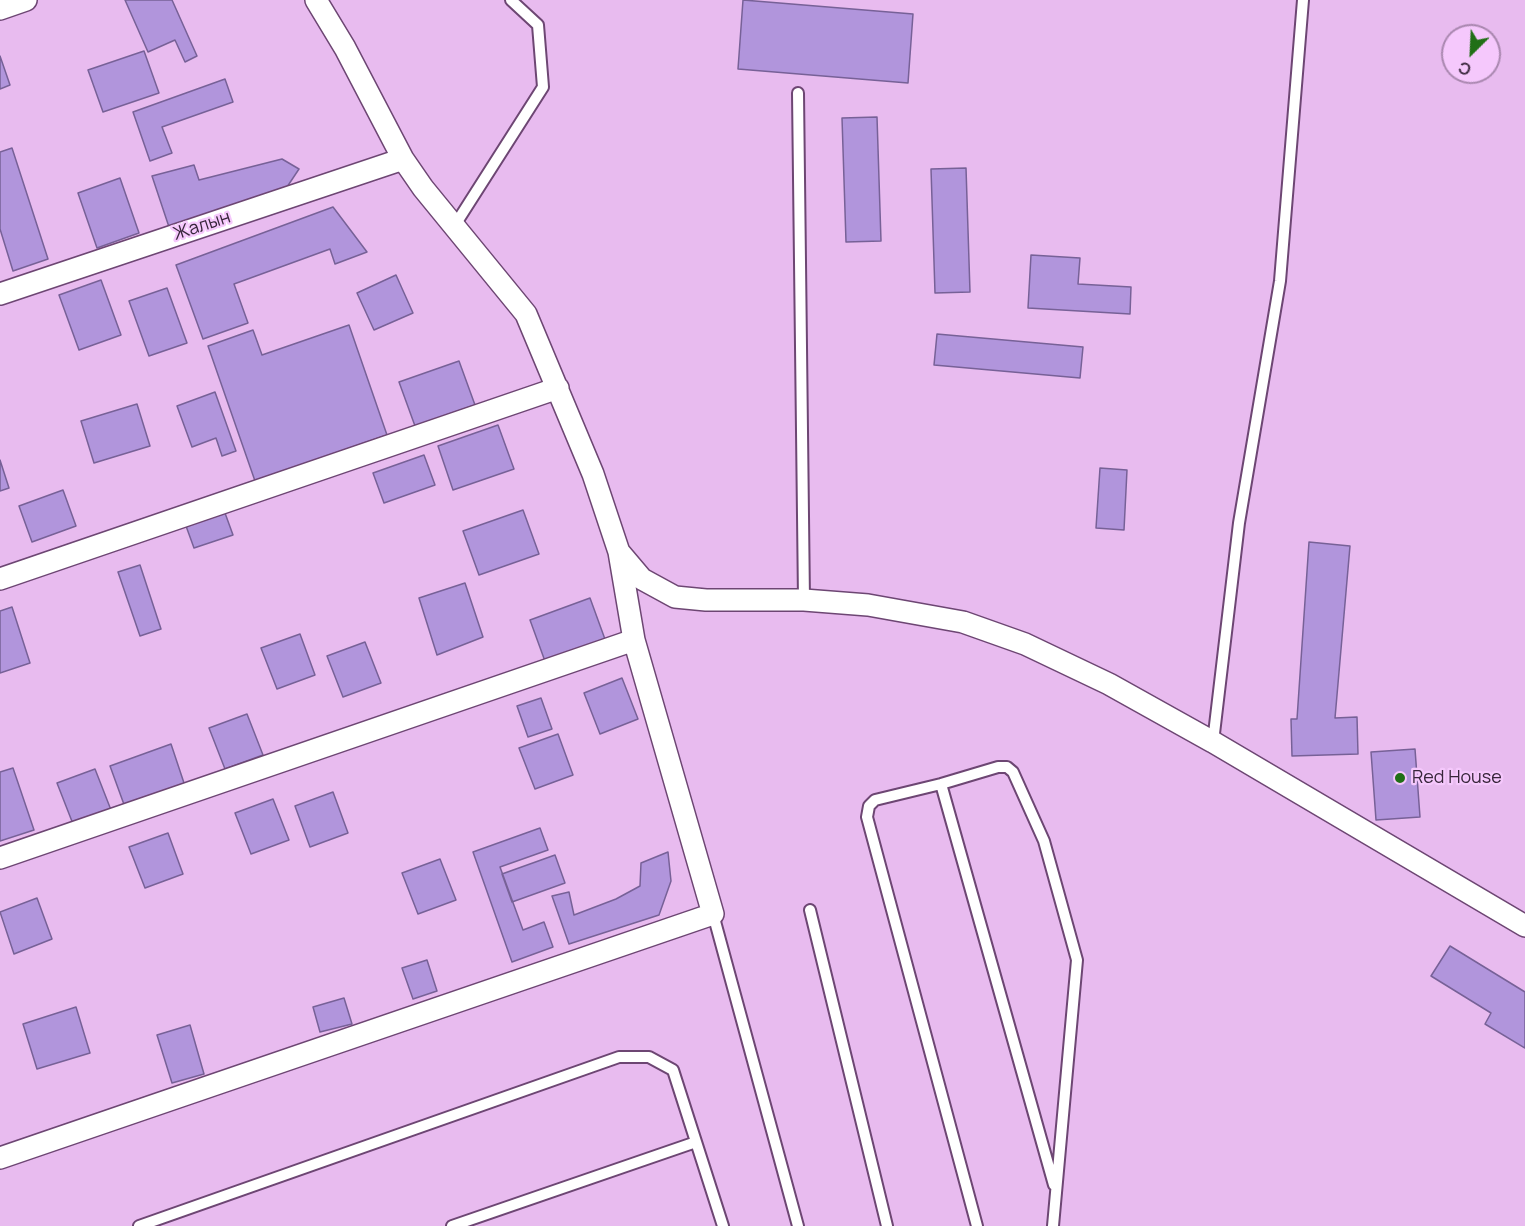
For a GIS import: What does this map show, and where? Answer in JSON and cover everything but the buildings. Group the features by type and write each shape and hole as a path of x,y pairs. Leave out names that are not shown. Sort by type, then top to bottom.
{"street":[{"path":"0,9 26,0"},
{"path":"0,1158 713,914 634,640 620,552 593,474 526,314 423,188 403,159 345,48 316,0"},
{"name":"Жалын","path":"0,294 403,159"},
{"path":"0,579 558,388"},
{"path":"620,552 642,579 675,597 706,600 804,600 868,605 963,622 1025,644 1109,684 1213,742 1525,926"},
{"path":"0,858 634,640"}],"lane":[{"path":"455,225 543,87 538,26 511,0"},
{"path":"1213,742 1239,523 1280,281 1303,0"},
{"path":"798,93 804,600"},
{"path":"977,1226 867,817 869,806 874,800 998,767 1006,767 1013,772 1044,841 1077,960 1053,1226"},
{"path":"941,784 1056,1192"},
{"path":"810,910 886,1226"},
{"path":"713,914 798,1226"},
{"path":"139,1226 619,1057 649,1057 673,1070 723,1226"},
{"path":"452,1226 696,1142"}],"place":[{"name":"Red House","path":"1400,778"}]}
